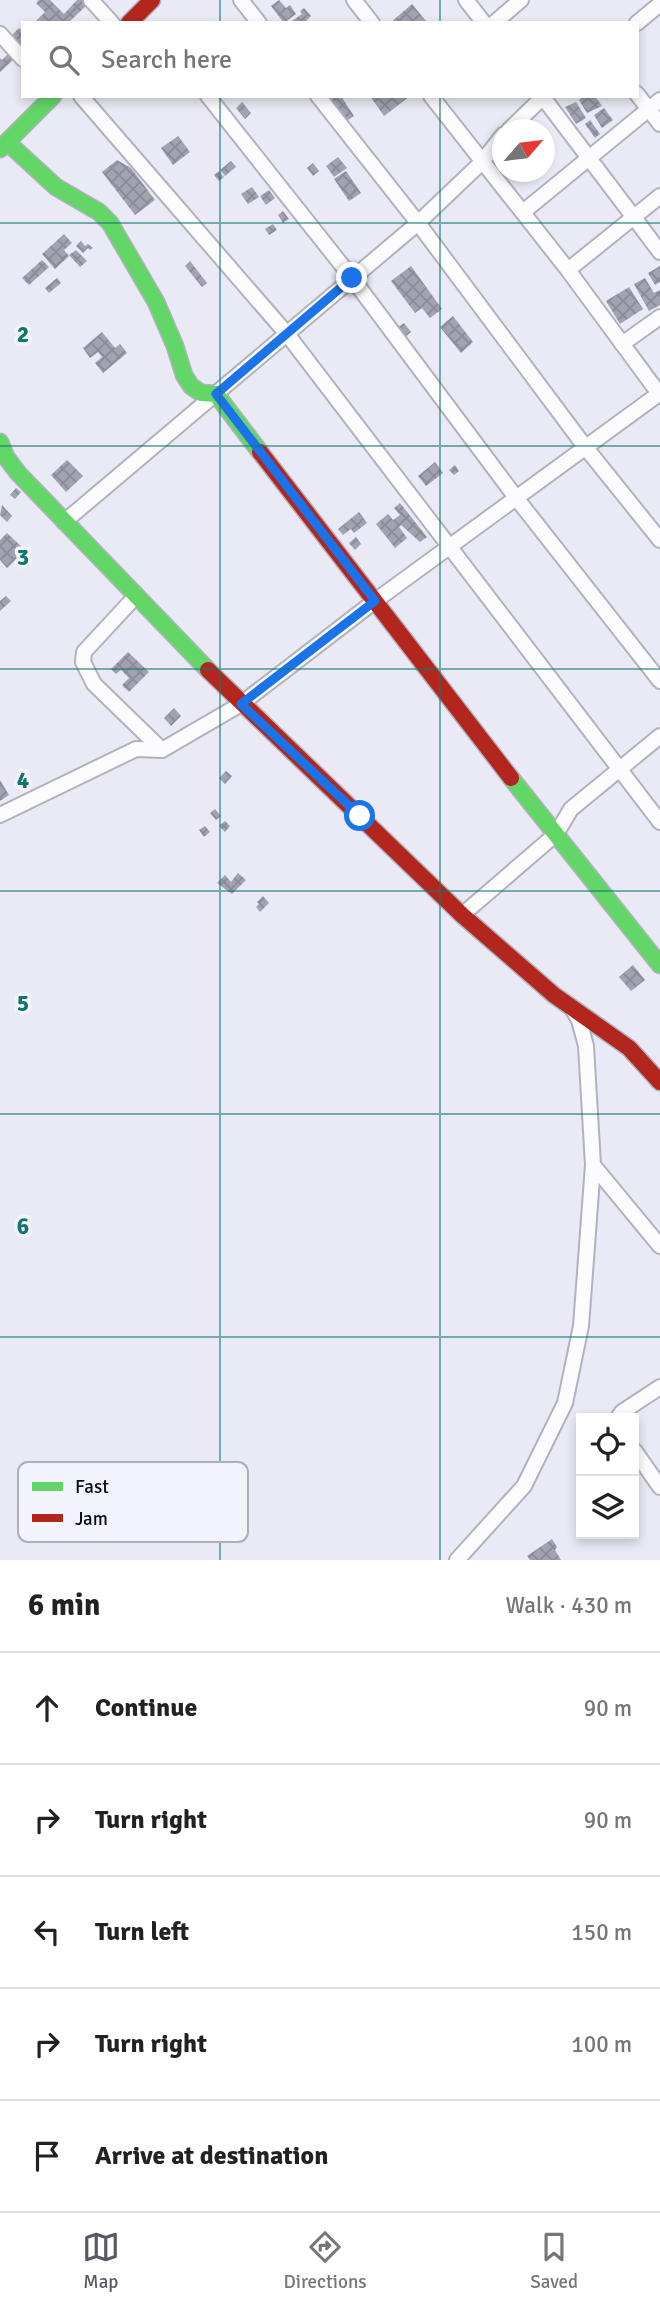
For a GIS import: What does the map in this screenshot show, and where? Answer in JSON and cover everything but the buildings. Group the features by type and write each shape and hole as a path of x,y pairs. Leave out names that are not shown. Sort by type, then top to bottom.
{"main road":[{"path":"51,98 4,145 56,187 99,212 110,223 156,302 184,375 191,386 201,393 216,394 660,965"},
{"path":"0,442 6,457 18,473 241,704 462,915 572,1009 629,1048 660,1083"}],"street":[{"path":"91,0 110,21"},
{"path":"241,0 257,21"},
{"path":"354,0 370,21"},
{"path":"466,0 482,21"},
{"path":"496,21 521,0"},
{"path":"639,21 660,4"},
{"path":"0,34 21,57"},
{"path":"639,95 655,105 660,124"},
{"path":"83,98 287,334 660,822"},
{"path":"210,98 352,278 517,499 660,681"},
{"path":"320,98 418,223 586,449 660,540"},
{"path":"0,816 136,749 162,750 241,704 375,601 660,394 568,270 433,98"},
{"path":"520,119 542,98"},
{"path":"544,98 660,252"},
{"path":"523,212 655,105"},
{"path":"64,522 418,223 482,162 492,148"},
{"path":"568,270 660,196"},
{"path":"622,344 660,317"},
{"path":"135,597 84,652 83,662 94,684 162,750"},
{"path":"462,915 556,834 571,809 660,736"},
{"path":"457,1560 524,1486 565,1403 581,1326 593,1165 586,1046 579,1020 572,1009"},
{"path":"593,1165 660,1246"},
{"path":"621,1413 660,1387"},
{"path":"639,1457 660,1488"}],"traffic: fast":[{"path":"0,149 51,98"},
{"path":"7,142 56,187 99,212 110,223 156,302 184,375 191,386 201,393 216,394 260,452"},
{"path":"0,442 6,457 18,473 208,670"},
{"path":"511,778 660,965"}],"traffic: jam":[{"path":"131,21 152,0"},
{"path":"260,452 511,778"},
{"path":"208,670 462,915 554,995 629,1048 660,1082"}],"route":[{"path":"352,278 216,394 375,601 241,704 360,816"}]}
